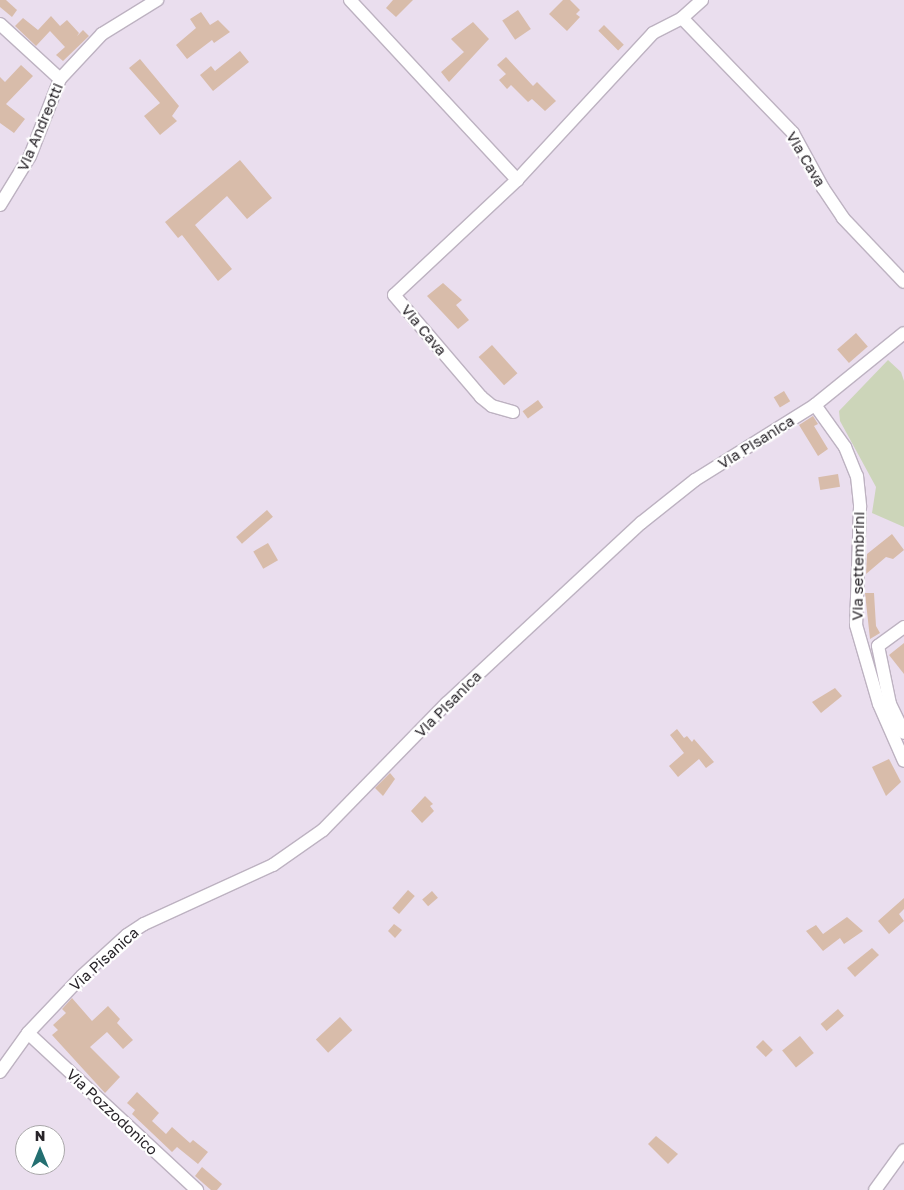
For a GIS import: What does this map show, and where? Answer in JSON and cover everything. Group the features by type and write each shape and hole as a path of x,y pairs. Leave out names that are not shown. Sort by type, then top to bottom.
{"street":[{"name":"Via Andreotti","path":"0,205 30,156 60,79 102,34 157,0"},
{"path":"350,0 517,180"},
{"name":"Via Cava","path":"513,412 492,406 481,397 394,295 517,180 653,34 682,18 702,0"},
{"name":"Via Cava","path":"682,18 793,133 823,188 843,218 904,282"},
{"path":"0,24 60,79"},
{"name":"Via Pisanica","path":"0,1072 28,1033 82,976 127,935 144,924 273,865 323,830 447,703 640,523 695,480 815,405 904,333"},
{"name":"Via settembrini","path":"815,405 846,447 857,476 860,507 856,625 878,704 904,761"},
{"path":"904,627 878,646 890,704 904,733"},
{"name":"Via Pozzodonico","path":"28,1033 197,1190"},
{"path":"875,1190 904,1150"}],"green space":[{"path":"888,360 901,372 904,381 904,527 872,513 876,487 840,421 839,411"}],"building":[{"path":"0,0 6,0 17,10 12,17 0,7"},
{"path":"393,0 413,0 396,17 386,8"},
{"path":"563,0 570,0 580,10 576,14 580,17 567,31 549,14"},
{"path":"518,10 531,29 515,40 502,21"},
{"path":"201,12 210,25 218,20 230,32 214,43 212,40 187,59 176,45 196,28 190,19"},
{"path":"51,16 60,26 67,20 79,33 77,36 83,30 89,36 63,61 56,55 65,47 50,31 36,46 15,26 23,18 38,30"},
{"path":"473,22 489,39 449,82 441,72 464,52 451,39"},
{"path":"604,25 624,45 618,50 598,31"},
{"path":"240,51 249,62 213,91 200,75 211,66 215,71"},
{"path":"506,57 533,86 537,82 556,101 545,111 532,99 528,102 511,85 507,89 499,80 506,74 497,65"},
{"path":"140,59 179,106 172,116 177,121 160,135 144,116 160,103 129,68"},
{"path":"21,65 33,76 6,104 25,119 14,133 0,123 0,77 5,82"},
{"path":"240,160 272,198 247,219 227,196 195,225 232,269 218,281 182,235 178,238 165,222"},
{"path":"443,283 462,300 456,305 469,320 458,329 427,296"},
{"path":"856,333 868,347 849,363 837,349"},
{"path":"492,345 517,373 504,385 479,357"},
{"path":"784,391 790,401 780,407 774,397"},
{"path":"538,400 543,407 528,418 523,411"},
{"path":"813,416 818,424 814,426 828,449 818,456 799,425"},
{"path":"838,474 840,487 820,490 818,477"},
{"path":"267,510 273,517 242,544 236,537"},
{"path":"892,534 904,550 893,559 886,557 866,574 867,554"},
{"path":"268,543 278,560 263,569 253,552"},
{"path":"865,593 874,593 876,626 880,633 870,639"},
{"path":"904,643 904,674 889,655"},
{"path":"835,688 842,696 821,713 812,702"},
{"path":"677,729 684,738 687,736 692,742 694,739 714,762 706,768 699,759 678,777 669,766 684,753 670,735"},
{"path":"889,759 901,782 886,796 872,767"},
{"path":"390,773 395,779 383,796 375,788"},
{"path":"425,796 433,804 430,806 434,811 422,823 411,811"},
{"path":"408,890 415,896 399,914 392,908"},
{"path":"432,891 438,898 428,906 422,900"},
{"path":"904,898 904,909 899,914 904,921 889,934 878,921"},
{"path":"847,917 863,931 844,944 840,938 823,951 806,931 816,925 823,934"},
{"path":"394,924 402,930 395,938 388,931"},
{"path":"872,948 879,955 855,977 847,968"},
{"path":"72,998 92,1021 108,1006 120,1019 117,1023 133,1040 123,1049 107,1032 90,1047 120,1077 105,1093 52,1035 58,1030 53,1025 66,1013 62,1009"},
{"path":"838,1009 844,1016 827,1031 821,1024"},
{"path":"340,1017 352,1030 328,1053 316,1040"},
{"path":"800,1036 814,1053 796,1068 782,1050"},
{"path":"763,1040 773,1050 766,1057 756,1047"},
{"path":"137,1092 159,1113 152,1121 166,1134 172,1127 190,1143 193,1140 208,1152 198,1164 177,1147 172,1152 132,1114 135,1110 127,1103"},
{"path":"656,1136 678,1154 668,1164 648,1144"},
{"path":"202,1167 222,1184 217,1190 211,1190 195,1176"}]}
